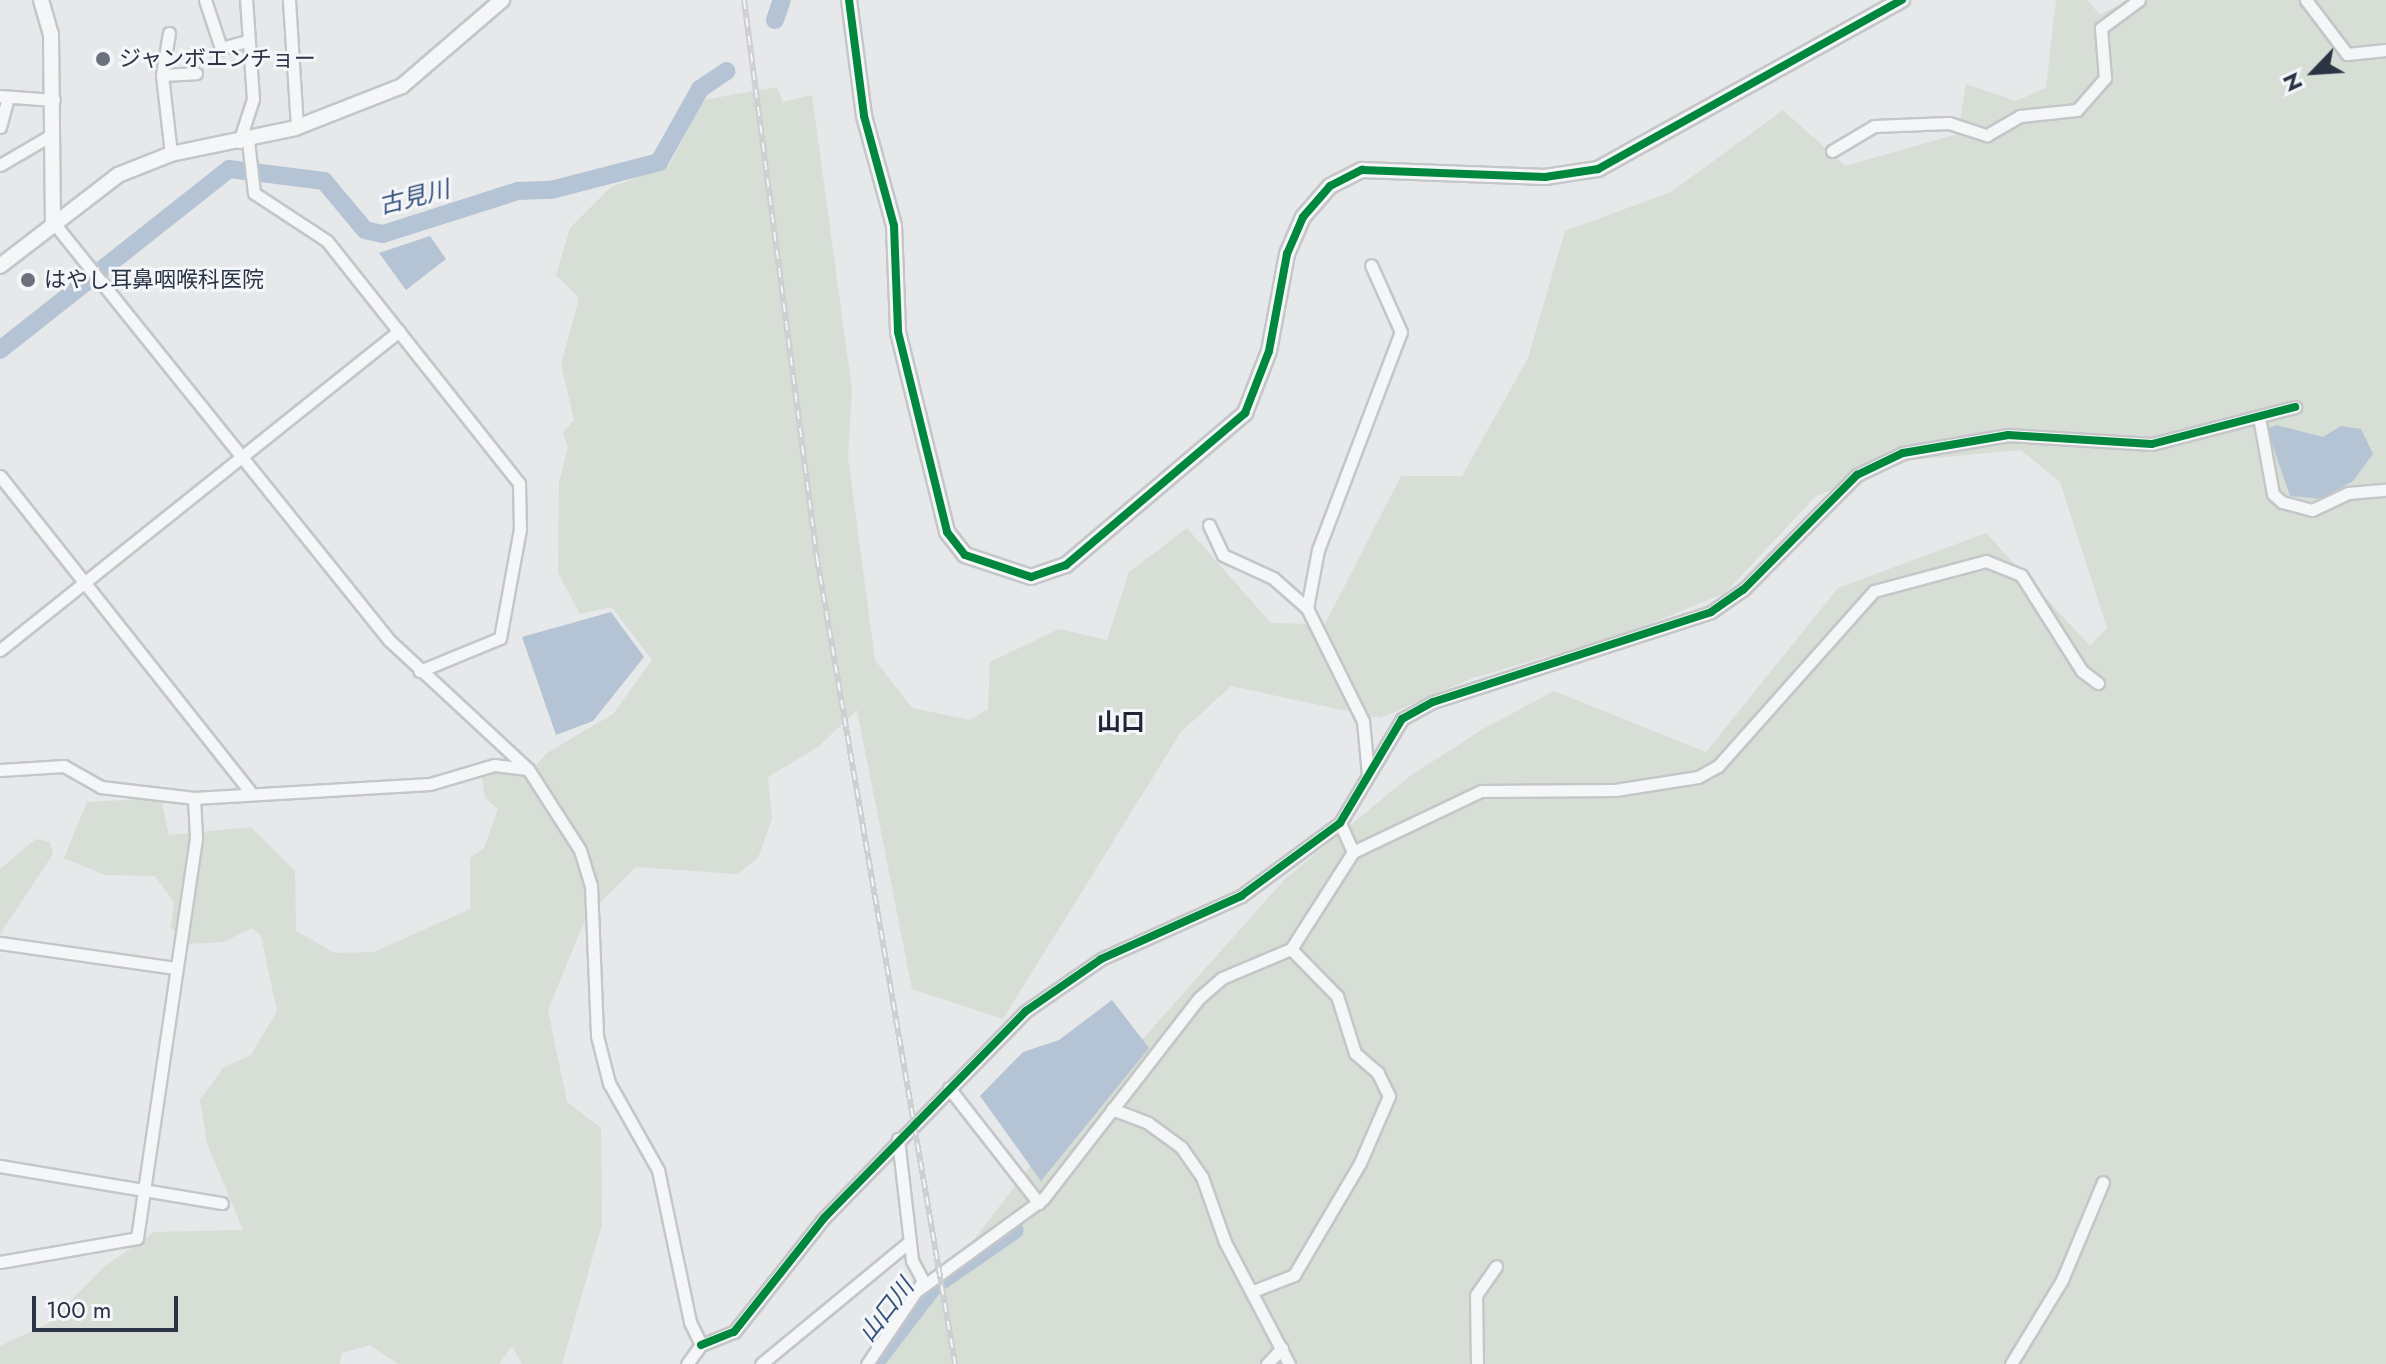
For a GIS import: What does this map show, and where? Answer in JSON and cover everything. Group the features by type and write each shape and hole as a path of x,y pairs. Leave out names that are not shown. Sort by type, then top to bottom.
{"street":[{"path":"41,0 54,100 53,222 242,458 420,671 528,769 587,869 597,1036 609,1083 658,1170 684,1299 701,1345"},
{"path":"205,0 221,48 248,41"},
{"path":"246,0 253,99 244,141 248,167 259,197 327,241 512,468 520,489 500,638 420,671"},
{"path":"289,0 297,127"},
{"path":"0,266 53,222 118,175 171,154 244,141 297,127 402,86 502,0"},
{"path":"849,0 864,116 894,226 898,332 947,532 965,555 1031,577 1066,565 1245,413 1269,351 1287,254 1303,217 1330,186 1362,170 1545,177 1598,169 1902,0"},
{"path":"1832,151 1874,126 1949,123 1987,135 2020,116 2077,110 2105,78 2101,28 2139,0"},
{"path":"2306,0 2347,54 2386,50"},
{"path":"169,33 162,75 171,154"},
{"path":"162,75 196,73"},
{"path":"0,127 4,98 54,100"},
{"path":"0,165 53,134"},
{"path":"1307,608 1318,550 1401,332 1371,265"},
{"path":"0,650 399,331"},
{"path":"687,1364 701,1345 734,1332 898,1139 1051,991 1101,959 1241,896 1340,823 1368,776 1387,735 1433,702 1711,612 1743,590 1857,475 1903,453 2008,435 2152,444 2295,407"},
{"path":"2259,417 2273,494 2282,502 2312,510 2348,493 2386,490"},
{"path":"0,476 250,791"},
{"path":"1209,525 1223,555 1273,578 1307,608 1363,721 1368,776"},
{"path":"918,1290 1039,1203 1112,1109 1222,978 1291,949 1353,852 1481,791 1602,791 1698,777 1718,766 1874,591 1986,561 2021,575 2082,671 2098,683"},
{"path":"0,770 64,766 101,787 194,798 250,791 430,784 494,765 528,769"},
{"path":"0,1262 133,1242 196,837 194,798"},
{"path":"1340,823 1353,852"},
{"path":"0,943 175,968"},
{"path":"1253,1291 1294,1275 1360,1163 1389,1096 1378,1073 1355,1053 1337,996 1291,949"},
{"path":"949,1088 1039,1203"},
{"path":"1112,1109 1148,1123 1181,1147 1202,1177 1289,1364"},
{"path":"867,1364 923,1281 910,1241 898,1139"},
{"path":"0,1166 143,1187 222,1203"},
{"path":"2011,1364 2062,1280 2103,1182"},
{"path":"761,1364 910,1241"},
{"path":"1477,1364 1476,1295 1496,1266"},
{"path":"1267,1364 1282,1348"}],"shaded area":[{"path":"2056,0 2087,0 2100,15 2128,0 2386,0 2386,1364 879,1364 1034,1161 1285,879 1410,776 1483,729 1554,691 1706,752 1838,588 1986,533 2090,646 2107,628 2060,482 2021,450 1911,460 1816,496 1725,593 1627,633 1473,678 1380,718 1231,686 1181,732 1003,1019 912,989 857,710 818,747 768,777 772,819 758,858 737,874 636,867 587,915 548,1010 567,1102 601,1128 602,1225 562,1364 522,1364 512,1346 499,1364 398,1364 370,1345 342,1353 340,1364 0,1364 0,1346 49,1323 105,1266 154,1232 243,1230 207,1143 200,1100 223,1068 251,1055 277,1011 261,936 252,928 223,942 188,944 171,928 174,902 155,876 105,875 64,858 87,802 161,798 169,835 251,827 295,871 296,931 335,953 374,952 470,909 470,858 484,848 498,809 485,798 481,772 528,774 547,753 613,714 652,660 612,607 580,614 558,573 559,483 568,447 563,433 574,420 561,364 579,298 556,275 570,228 611,187 669,166 703,100 777,87 783,102 812,95 852,390 848,457 875,660 912,708 970,720 988,709 990,662 1059,629 1107,640 1129,572 1187,528 1271,623 1325,624 1401,476 1462,476 1528,358 1565,231 1671,192 1783,110 1845,166 1958,134 1966,84 2016,101 2046,88"},
{"path":"36,839 50,842 53,854 0,934 0,869"}],"water":[{"path":"430,236 446,259 406,290 379,253"},
{"path":"2276,425 2323,437 2341,426 2361,429 2373,454 2353,481 2322,499 2290,496 2267,429"},
{"path":"611,612 644,657 593,721 556,735 522,637"},
{"path":"1112,1000 1149,1048 1041,1181 980,1096 1023,1052 1059,1040"}],"waterway":[{"name":"古見川","path":"775,20 782,0"},
{"name":"古見川","path":"0,350 229,169 324,181 365,230 383,234 518,191 551,190 659,162 700,89 727,71"},
{"name":"山口川","path":"874,1364 934,1286 1015,1230"}],"railway":[{"path":"744,0 817,558 955,1364"}],"cycle path":[{"path":"849,0 864,116 894,226 898,332 947,532 965,555 1031,577 1066,565 1245,413 1269,351 1287,254 1303,217 1330,186 1362,170 1545,177 1598,169 1902,0"},
{"path":"701,1345 734,1332 824,1218 1026,1011 1101,959 1241,896 1340,823 1402,719 1433,702 1711,612 1743,590 1857,475 1903,453 2008,435 2152,444 2295,407"}],"place":[{"name":"ジャンボエンチョー","path":"103,59"},
{"name":"はやし耳鼻咽喉科医院","path":"28,280"}],"district":[{"name":"山口","path":"1121,722"}]}
